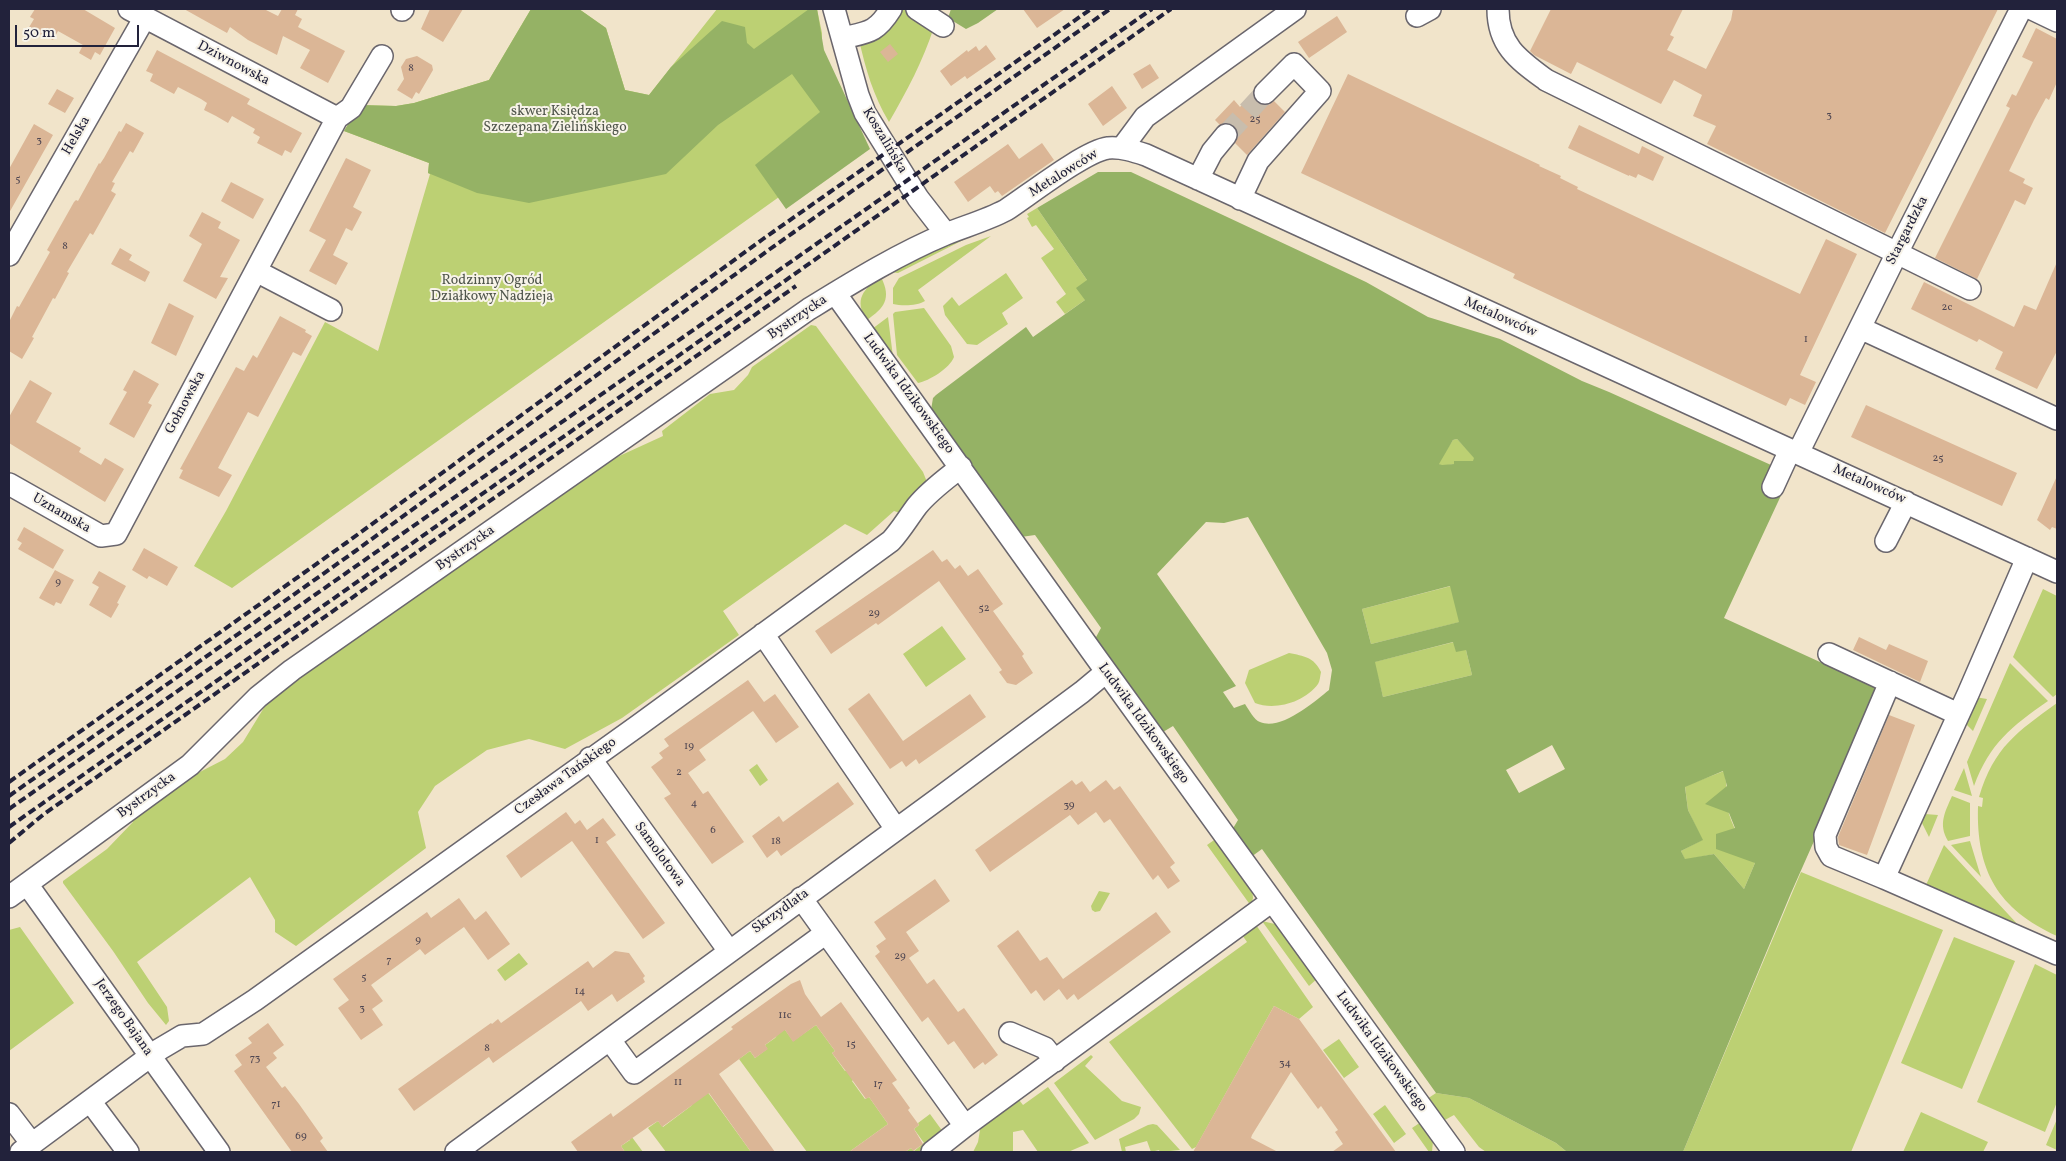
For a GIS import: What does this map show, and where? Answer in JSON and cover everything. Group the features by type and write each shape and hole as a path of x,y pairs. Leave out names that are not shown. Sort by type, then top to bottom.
{"street":[{"name":"Koszalińska","path":"834,9 858,95 865,113 918,198 946,234"},
{"path":"842,38 870,32 878,26 891,9"},
{"path":"918,9 943,26"},
{"path":"1122,148 1145,117 1295,9"},
{"path":"1498,9 1504,39 1517,58 1546,80 1970,289"},
{"name":"Stargardzka","path":"1773,488 1860,328 2021,9"},
{"path":"2032,9 2057,22"},
{"name":"Dziwnowska","path":"137,13 336,118"},
{"name":"Helska","path":"9,255 137,13"},
{"name":"Gołnowska","path":"116,534 336,118 350,108 382,56"},
{"path":"1240,199 1258,161 1320,91 1294,64 1265,93"},
{"path":"1198,179 1212,152 1226,135"},
{"name":"Metalowców","path":"946,234 991,218 1006,210 1090,154 1107,148 1122,148 1146,155 2057,572"},
{"name":"Bystrzycka","path":"9,897 190,765 258,697 292,670 802,314 880,267 946,234"},
{"path":"256,271 331,310"},
{"name":"Ludwika Idzikowskiego","path":"836,293 1450,1151"},
{"path":"1860,328 2057,419"},
{"name":"Czesława Tańskiego","path":"26,1148 150,1056 182,1036 202,1034 255,1000 891,541 906,524 917,506 936,487 961,467"},
{"name":"Uznamska","path":"9,484 101,536 116,534"},
{"path":"1886,541 1906,502"},
{"path":"1884,878 2027,558"},
{"path":"762,634 896,829"},
{"path":"1829,654 1958,714"},
{"name":"Skrzydlata","path":"456,1152 1060,708 1106,672"},
{"path":"1890,682 1825,836 1826,847 1831,856 2057,954"},
{"name":"Samolotowa","path":"590,758 729,951"},
{"name":"Jerzego Bajana","path":"27,884 219,1152"},
{"path":"801,898 965,1126"},
{"path":"932,1152 1272,901"},
{"path":"610,1040 634,1073 826,933"},
{"path":"1010,1033 1045,1048 1055,1061"},
{"path":"90,1101 128,1152"},
{"path":"9,1114 26,1148"}],"green space":[{"name":"Rodzinny Ogród Działkowy Nadzieja","path":"531,9 579,9 606,28 625,90 649,95 717,9 817,9 822,33 821,112 756,165 779,197 232,588 194,566 226,511 325,322 378,351 430,174 428,173 429,163 344,131 360,105 396,106 414,103 489,80"},
{"name":"skwer Księdza Szczepana Zielińskiego","path":"531,9 579,9 606,28 625,90 649,95 671,67 722,21 745,27 747,43 754,49 809,9 817,9 824,50 870,149 786,209 755,165 820,112 792,74 718,125 666,174 529,203 477,193 428,173 429,163 344,131 360,105 396,106 414,103 489,80"},
{"path":"897,9 913,11 934,27 914,76 889,122 871,82 859,40"},
{"path":"951,9 998,9 966,29 948,18"},
{"path":"1098,172 1131,172 1366,282 1428,317 1500,339 1582,381 1791,474 1724,618 1881,690 1791,893 1683,1152 1567,1152 1556,1143 1469,1098 1436,1093 1262,849 1251,857 1232,830 1238,820 1173,726 1163,732 1095,639 1101,628 1035,535 1021,537 931,410 933,398 936,395 1026,327 1033,337 1085,300 1076,288 1087,280 1037,208","holes":["1457,439 1474,458 1473,461 1454,461 1454,464 1439,464 1453,440","1248,517 1327,653 1332,670 1329,690 1306,708 1287,719 1268,724 1258,721 1245,704 1234,708 1223,692 1236,686 1157,574 1206,522 1224,523","1450,586 1459,622 1371,644 1362,609","1453,642 1456,652 1466,650 1472,675 1383,697 1375,662","1552,745 1565,769 1519,793 1506,770","1723,771 1727,786 1705,804 1729,813 1735,828 1716,834 1716,849 1755,863 1744,889 1714,854 1685,859 1681,851 1703,840 1688,810 1685,787"]},
{"path":"1037,208 1087,280 1085,300 1065,314 1056,302 1066,294 1041,258 1054,249 1036,225 1032,227 1027,218 1029,217 1027,214"},
{"path":"973,235 898,273 890,272 941,245"},
{"path":"991,236 918,290 925,301 909,305 893,304 893,288 899,278 966,245"},
{"path":"1006,273 1023,298 1002,313 1008,324 977,345 967,344 945,315 943,306 952,297 959,306"},
{"path":"881,277 886,291 885,302 867,320 861,306 862,295 865,290"},
{"path":"924,308 951,346 954,357 939,373 928,380 918,383 897,355 893,314 895,312"},
{"path":"888,317 893,357 872,329"},
{"path":"811,325 816,326 923,472 927,482 906,515 894,511 867,535 845,524 723,611 739,635 622,718 565,749 529,739 487,750 435,786 418,812 426,848 296,946 275,932 275,920 250,877 137,962 167,1007 169,1021 166,1025 148,1003 63,881 107,849 133,822 131,820 192,776 225,759 243,742 265,706 300,677 491,541 615,458 663,436 662,431 710,394 734,390 748,375 752,367"},
{"path":"1457,439 1474,457 1474,461 1454,461 1454,464 1442,466 1439,464 1439,461 1453,440"},
{"path":"1451,586 1460,622 1371,644 1362,609"},
{"path":"2043,589 2057,596 2057,694 2053,697 2013,657"},
{"path":"942,626 966,659 926,687 903,654"},
{"path":"1454,642 1466,650 1472,675 1383,697 1374,662"},
{"path":"1289,653 1304,656 1315,663 1321,672 1318,684 1305,696 1289,703 1271,706 1255,703 1245,683 1249,670"},
{"path":"2010,663 2048,701 2023,719 2003,737 1987,758 1974,786 1967,762"},
{"path":"1975,697 1987,699 1973,731 1964,722"},
{"path":"2057,703 2057,936 2019,913 1995,885 1981,850 1978,829 1978,806 1982,807 1983,798 1979,797 1992,765 2000,753 2019,732"},
{"path":"757,764 768,780 760,786 749,770"},
{"path":"1964,768 1972,796 1954,790"},
{"path":"1724,771 1731,820 1755,863 1744,889 1714,854 1685,860 1681,851 1702,840 1688,810 1685,786"},
{"path":"1952,796 1970,803 1970,836 1948,841 1943,824"},
{"path":"1925,814 1938,815 1929,837 1922,823"},
{"path":"1217,838 1252,887 1253,898 1251,906 1207,845"},
{"path":"1970,841 1981,877 1951,845"},
{"path":"1944,845 2021,928 1926,885"},
{"path":"1801,872 1943,930 1851,1152 1683,1152"},
{"path":"1099,891 1110,893 1100,911 1095,912 1091,906"},
{"path":"1262,921 1279,925 1318,978 1309,986"},
{"path":"1254,922 1313,1007 1299,1019 1274,1006 1196,1147 1192,1149 1109,1042 1247,942 1240,932"},
{"path":"20,927 74,1003 9,1051 9,930"},
{"path":"1954,937 2015,961 1962,1089 1901,1063"},
{"path":"519,953 528,964 505,981 497,970"},
{"path":"2035,964 2057,975 2057,1102 2045,1132 1977,1102"},
{"path":"816,1025 835,1051 832,1053 845,1071 849,1069 855,1078 852,1081 865,1099 869,1097 888,1124 849,1152 807,1152 739,1059 750,1051 755,1058 767,1049 765,1045 775,1038 783,1027 793,1041"},
{"path":"1339,1039 1359,1067 1344,1078 1323,1050"},
{"path":"1091,1055 1093,1057 1085,1066 1122,1101 1141,1107 1139,1114 1134,1119 1095,1140 1054,1083"},
{"path":"704,1087 751,1152 666,1152 648,1128 658,1121 663,1127 691,1106"},
{"path":"1048,1087 1089,1143 1068,1152 1038,1152 1023,1130 1013,1132 1013,1152 973,1152 978,1142 981,1124 1016,1096 1023,1105"},
{"path":"1436,1093 1469,1098 1556,1143 1567,1152 1486,1152 1479,1147 1454,1115 1443,1121 1427,1099"},
{"path":"1385,1105 1406,1134 1394,1143 1373,1114"},
{"path":"1921,1112 1988,1142 1983,1152 1903,1152"},
{"path":"930,1114 946,1136 924,1152 905,1152 911,1148 914,1151 924,1143 914,1129 919,1125 918,1123"},
{"path":"2057,1119 2057,1150 2046,1145"},
{"path":"1421,1122 1433,1141 1432,1152 1429,1152 1412,1128"},
{"path":"1153,1124 1157,1125 1180,1150 1151,1152 1147,1141 1125,1147 1126,1152 1122,1152 1119,1139"},
{"path":"623,1125 643,1152 625,1152 621,1146 630,1140"}],"building":[{"path":"35,9 83,9 115,28 100,55 95,52 91,60 79,53 83,45 58,31 53,40 28,29 34,19 30,17"},
{"path":"184,9 264,9 278,16 282,9 298,9 295,15 302,19 298,27 345,51 328,83 300,68 310,50 283,36 277,55 248,40 230,27 227,33"},
{"path":"430,9 463,9 443,42 421,29"},
{"path":"1023,9 1065,9 1037,28"},
{"path":"1551,9 1683,9 1670,35 1674,37 1667,50 1706,69 1731,20 1733,9 1998,9 1885,233 1707,144 1716,126 1693,116 1702,95 1674,80 1661,104 1577,62 1571,74 1534,55 1530,51"},
{"path":"1337,16 1347,32 1309,58 1298,42"},
{"path":"2036,28 2057,39 2057,82 2049,100 2046,98 2034,120 2009,171 2025,179 2023,183 2033,188 2025,205 2015,200 1977,279 1935,258 2010,108 2006,106 2012,94 2016,96 2033,62 2022,57"},
{"path":"890,44 898,54 888,62 880,52"},
{"path":"986,45 996,59 967,79 965,76 951,86 940,71 967,50 968,52 976,46 979,51"},
{"path":"157,50 250,99 247,104 302,133 291,153 285,150 282,156 257,143 260,137 253,133 255,129 232,116 228,123 204,110 207,103 178,87 174,94 150,81 153,74 146,71"},
{"path":"417,56 432,65 433,70 419,94 416,92 412,99 397,90 404,79 401,67 406,59"},
{"path":"1150,64 1159,78 1142,89 1133,74"},
{"path":"1348,74 1540,165 1578,187 1577,189 1800,294 1826,239 1857,254 1800,375 1816,382 1805,405 1790,398 1786,406 1513,278 1515,274 1301,173"},
{"path":"1112,86 1127,108 1103,126 1088,104"},
{"path":"57,89 74,98 65,113 48,104"},
{"path":"1253,93 1256,101 1261,105 1269,105 1274,101 1285,112 1247,155 1235,143 1238,137 1234,126 1228,123 1220,125 1215,120 1234,100 1240,107"},
{"path":"126,123 144,133 133,153 130,151 112,182 115,183 111,191 116,194 93,235 90,233 67,272 69,273 55,299 53,298 22,359 9,351 9,322 50,252 47,250 74,202 78,201 99,163"},
{"path":"34,124 53,135 9,213 9,169"},
{"path":"1579,125 1639,154 1642,146 1664,157 1653,181 1638,174 1636,178 1629,176 1568,148"},
{"path":"1042,143 1054,160 1002,196 998,191 995,193 990,186 968,202 954,182 1008,144 1019,159"},
{"path":"346,158 371,170 353,207 362,212 352,231 346,228 333,255 348,263 336,285 309,271 326,240 309,231"},
{"path":"231,182 264,199 253,219 221,201"},
{"path":"202,212 221,222 218,228 240,240 220,277 228,278 216,299 183,281 202,244 189,236"},
{"path":"120,248 132,255 129,260 150,272 145,282 111,264"},
{"path":"2057,262 2057,351 2037,389 1995,369 2003,352 1979,339 1977,342 1911,309 1924,282 2014,327 2024,305 2036,310"},
{"path":"169,303 194,316 176,356 151,343"},
{"path":"280,316 306,330 305,332 312,336 301,356 293,352 258,417 248,412 218,468 232,475 219,497 179,478 183,470 180,469 236,367 244,371 253,355 257,358"},
{"path":"134,370 159,384 148,403 152,405 134,438 109,424 127,392 123,390"},
{"path":"30,380 52,393 36,422 81,448 79,452 101,465 105,458 124,469 105,502 9,443 9,417"},
{"path":"1866,405 2017,473 2002,506 1851,437"},
{"path":"2057,476 2057,529 2052,527 2050,530 2037,520"},
{"path":"24,527 64,550 53,569 18,549 22,543 17,540"},
{"path":"144,548 178,567 167,586 149,576 147,579 132,570"},
{"path":"933,550 942,562 947,559 955,569 960,565 968,576 978,569 1003,604 993,611 1024,654 1022,656 1033,673 1016,685 1007,683 999,672 1002,670 939,581 878,625 876,623 831,654 815,631"},
{"path":"55,570 74,580 61,604 56,602 54,606 39,598"},
{"path":"99,571 126,586 111,618 89,605 99,587 92,583"},
{"path":"1859,637 1886,650 1889,644 1928,661 1920,682 1853,650"},
{"path":"748,680 764,702 775,694 799,727 776,743 753,711 699,750 706,760 688,773 703,794 708,791 744,842 712,864 664,798 671,794 651,767 663,758 659,753 669,746 664,739"},
{"path":"869,693 903,741 970,694 986,717 919,764 916,759 906,767 902,761 890,769 848,709"},
{"path":"1889,715 1915,725 1867,855 1839,845 1838,837"},
{"path":"1072,780 1076,785 1082,781 1090,792 1106,780 1114,790 1120,786 1175,863 1170,867 1180,881 1168,889 1158,875 1153,880 1110,819 1104,823 1096,812 1078,825 1070,815 990,872 975,850"},
{"path":"838,782 854,804 781,856 777,850 767,858 752,836 779,816 783,822"},
{"path":"566,812 575,824 580,820 587,830 603,818 616,835 606,842 665,923 643,939 572,841 521,878 506,856"},
{"path":"935,879 950,901 906,932 919,951 909,958 927,984 934,979 958,1012 964,1008 998,1055 985,1065 983,1062 974,1069 954,1041 948,1045 928,1017 922,1022 875,956 880,952 876,946 886,939 874,922"},
{"path":"459,898 475,920 486,911 510,944 488,960 464,927 425,955 420,949 371,985 383,1001 372,1009 383,1025 361,1040 338,1008 349,1000 333,979 427,912 431,918"},
{"path":"1156,912 1171,932 1078,1000 1074,994 1067,1000 1059,989 1044,1001 1036,990 1031,994 997,946 1018,930 1040,961 1047,957 1063,979"},
{"path":"615,951 629,953 645,976 643,978 645,982 617,1002 612,994 588,1011 581,1001 493,1063 489,1057 414,1111 398,1089 491,1023 498,1019 501,1023 588,961 593,968"},
{"path":"800,980 805,994 821,1017 841,1002 897,1080 892,1083 910,1108 908,1110 919,1125 914,1129 923,1144 913,1151 911,1148 905,1152 849,1152 888,1124 869,1097 866,1099 832,1053 835,1051 816,1025 793,1042 785,1030 765,1045 768,1049 755,1058 750,1051 719,1074 775,1152 751,1152 709,1093 662,1127 658,1121 648,1127 621,1146 625,1152 578,1152 571,1142 611,1113 613,1117 733,1029 731,1027 791,984"},
{"path":"1274,1006 1299,1019 1396,1152 1332,1152 1343,1144 1335,1132 1338,1130 1321,1106 1318,1109 1291,1072 1251,1138 1278,1152 1193,1152"},
{"path":"268,1023 284,1045 273,1053 277,1058 266,1067 282,1088 285,1086 299,1104 323,1138 320,1141 328,1152 292,1152 234,1071 242,1065 235,1055 252,1043 248,1038"}],"tunnel":[{"path":"1226,135 1265,93"}],"railway":[{"path":"9,782 346,543 763,239 1091,9"},
{"path":"9,796 354,552 770,249 1110,9"},
{"path":"9,809 1152,9"},
{"path":"9,827 1171,9"},
{"path":"9,843 44,814 796,286"}]}
